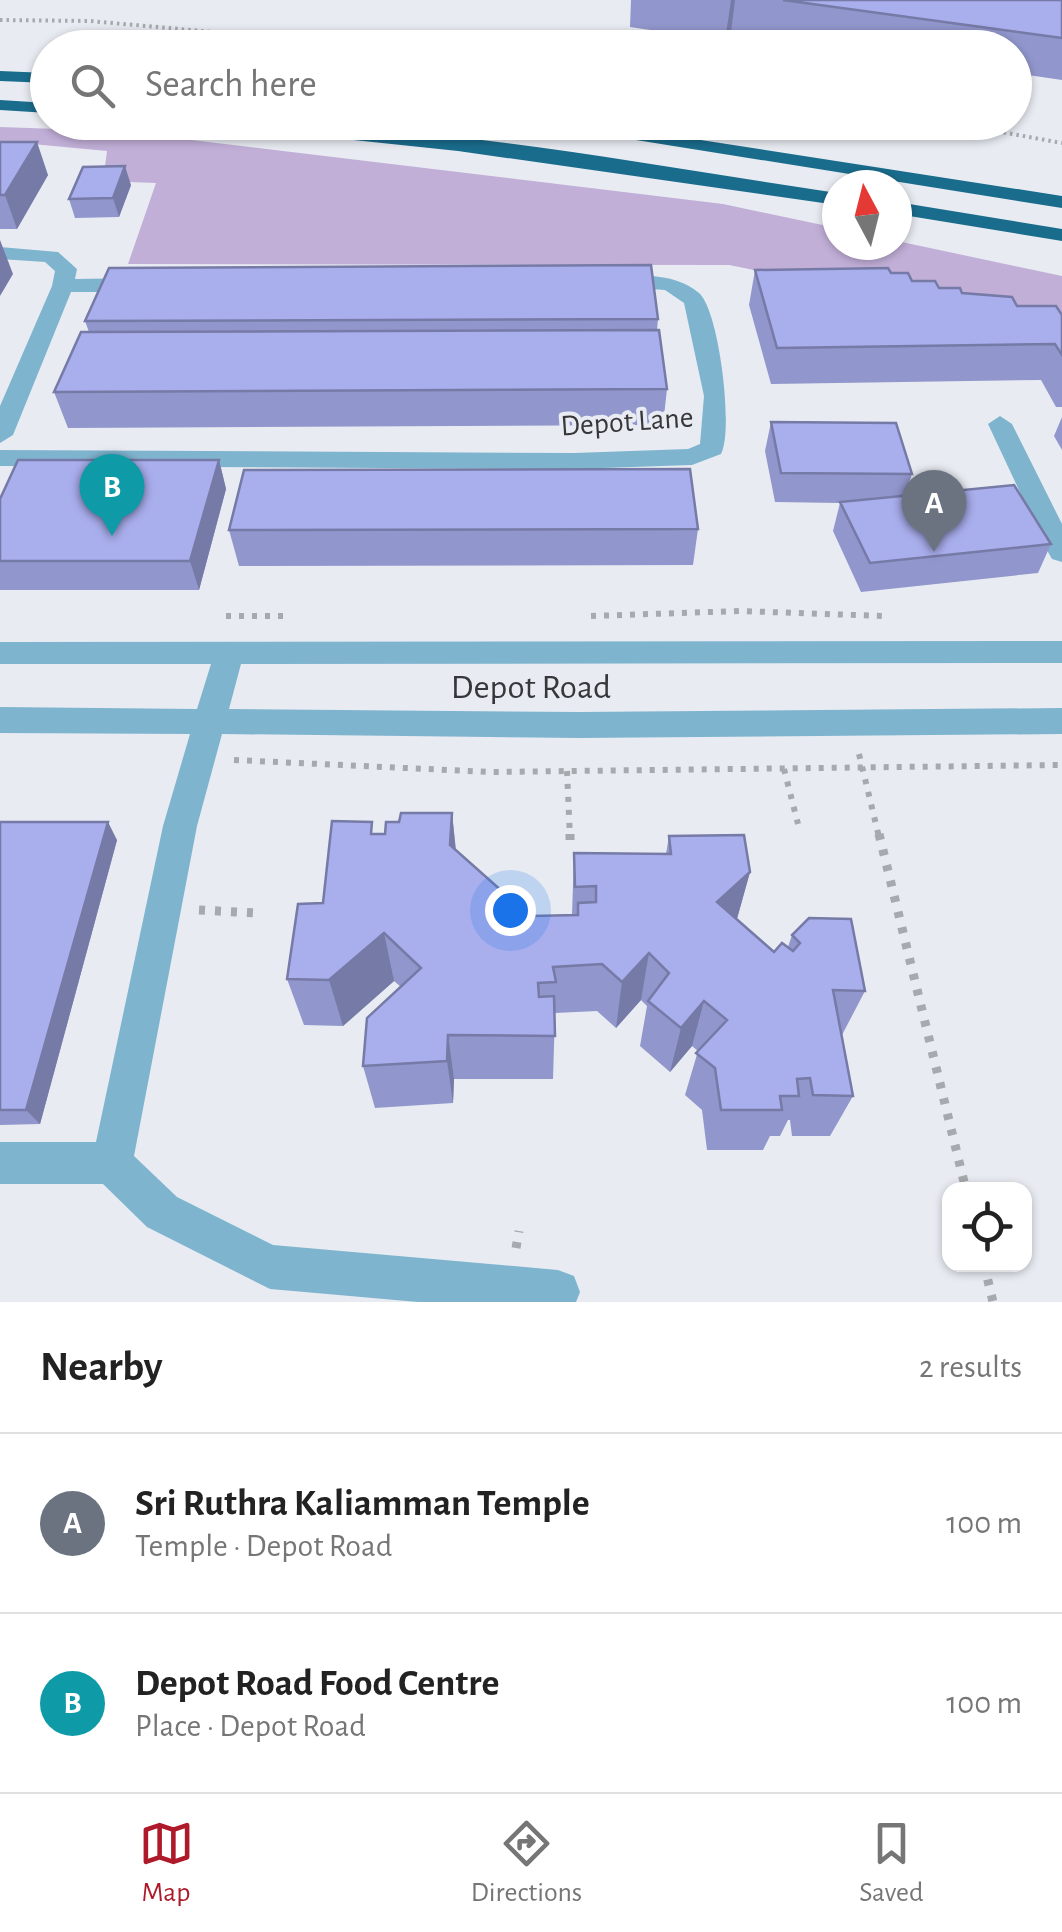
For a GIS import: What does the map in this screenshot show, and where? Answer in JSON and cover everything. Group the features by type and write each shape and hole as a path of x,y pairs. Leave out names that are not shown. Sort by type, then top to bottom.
{"highway":[{"path":"0,76 30,77"},
{"path":"0,105 30,107"},
{"path":"410,140 822,197"},
{"path":"668,140 1062,202"},
{"path":"912,211 1062,236"}],"street":[{"path":"0,253 51,256 66,270 63,286 0,435"},
{"name":"Depot Lane","path":"0,458 574,461 692,456 712,448 716,396 694,300 670,284 585,281"},
{"path":"63,286 155,285"},
{"path":"1000,424 1062,552"},
{"name":"Depot Road","path":"0,653 1062,652"},
{"path":"112,1163 180,826 229,653"},
{"name":"Depot Road","path":"0,720 1062,720"},
{"path":"0,1163 112,1163 162,1212 270,1267 558,1292"}],"path":[{"path":"0,20 90,21 191,30"},
{"path":"1032,138 1062,144"},
{"path":"851,722 964,1182"},
{"path":"200,758 491,772 1062,765"},
{"path":"784,769 798,824"},
{"path":"566,771 570,844"},
{"path":"197,910 257,913"},
{"path":"986,1272 993,1302"}],"shaded area":[{"path":"0,127 30,128 30,140 192,140 723,204 822,225 822,260 912,260 912,244 1062,276 1062,331 729,265 128,264 156,183 103,181 107,151 0,141"}],"building":[{"path":"783,0 1062,0 1062,38 1032,34 1032,30 1003,30"},
{"path":"0,142 37,142 5,195 0,195"},
{"path":"125,166 113,198 69,199 83,167"},
{"path":"651,265 658,319 85,321 109,268"},
{"path":"888,268 891,273 908,273 912,281 935,281 939,288 1012,297 1017,306 1056,306 1062,315 1062,355 1055,344 777,348 755,270"},
{"path":"659,330 667,389 54,392 81,332"},
{"path":"771,422 896,423 912,474 781,473"},
{"path":"18,460 219,460 190,561 0,561 0,499"},
{"path":"690,469 698,529 229,530 244,470"},
{"path":"1014,485 1051,544 870,563 840,502"},
{"path":"401,813 452,813 450,845 530,916 578,915 578,903 596,902 596,886 575,887 574,853 671,854 669,836 744,835 750,872 717,902 774,952 782,943 793,951 800,943 792,935 809,918 851,919 865,991 833,990 853,1096 813,1095 810,1078 797,1079 799,1096 780,1096 782,1110 721,1110 715,1068 696,1053 727,1020 704,1001 681,1028 648,1001 669,973 649,953 622,982 602,964 553,967 556,982 538,983 539,997 554,996 555,1036 448,1035 447,1061 363,1066 367,1018 421,968 384,933 329,980 287,979 298,904 323,903 332,821 372,822 371,834 385,834 386,822 399,822"},
{"path":"0,822 108,822 26,1110 0,1110"}],"place":[{"name":"Depot Road Food Centre","path":"112,536"},
{"name":"Sri Ruthra Kaliamman Temple","path":"934,552"}]}
